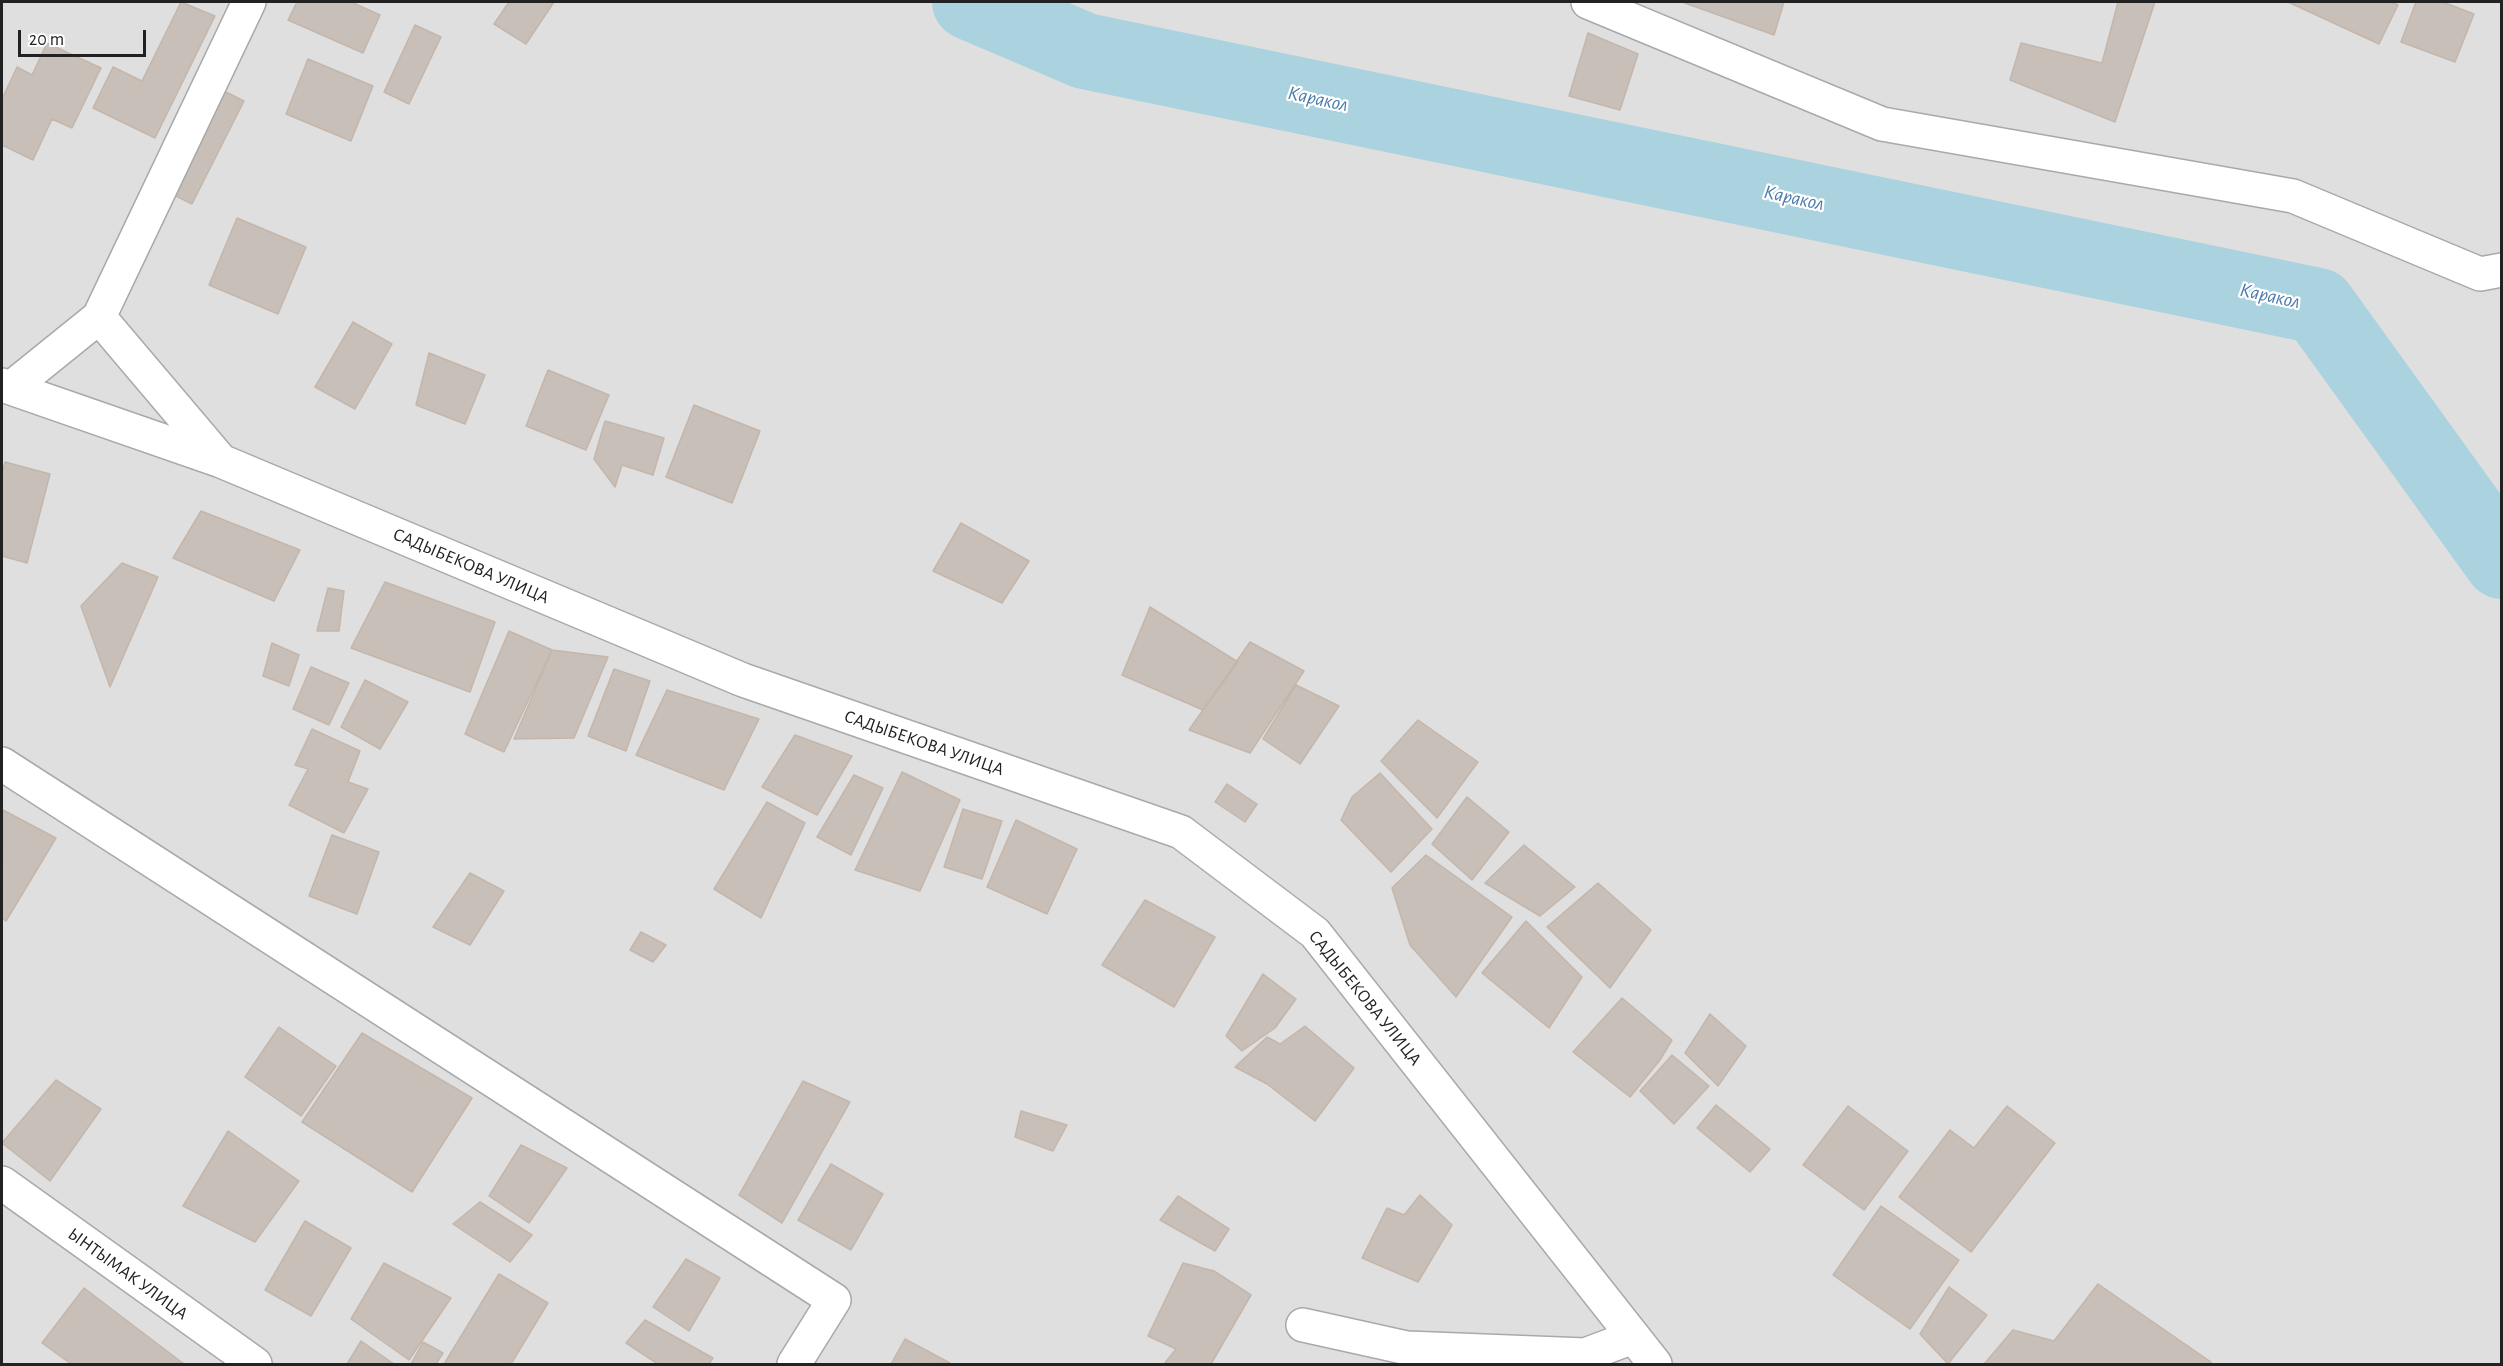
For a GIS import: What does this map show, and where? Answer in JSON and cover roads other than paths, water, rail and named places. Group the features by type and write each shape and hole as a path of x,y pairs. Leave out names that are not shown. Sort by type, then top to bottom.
{"street":[{"path":"6,387 99,317 249,2"},
{"path":"1588,2 1882,124 2294,196 2480,274 2502,270"},
{"path":"99,317 221,461"},
{"name":"САДЫБЕКОВА УЛИЦА","path":"6,387 221,461 743,680 1181,832 1315,933 1655,1365"},
{"path":"2,764 834,1300 794,1365"},
{"name":"ЫНТЫМАК УЛИЦА","path":"2,1182 215,1353 255,1365"},
{"path":"1303,1325 1407,1348 1585,1355 1633,1337"}],"waterway":[{"name":"Каракол","path":"970,2 1085,51 2318,306 2502,561"}]}
